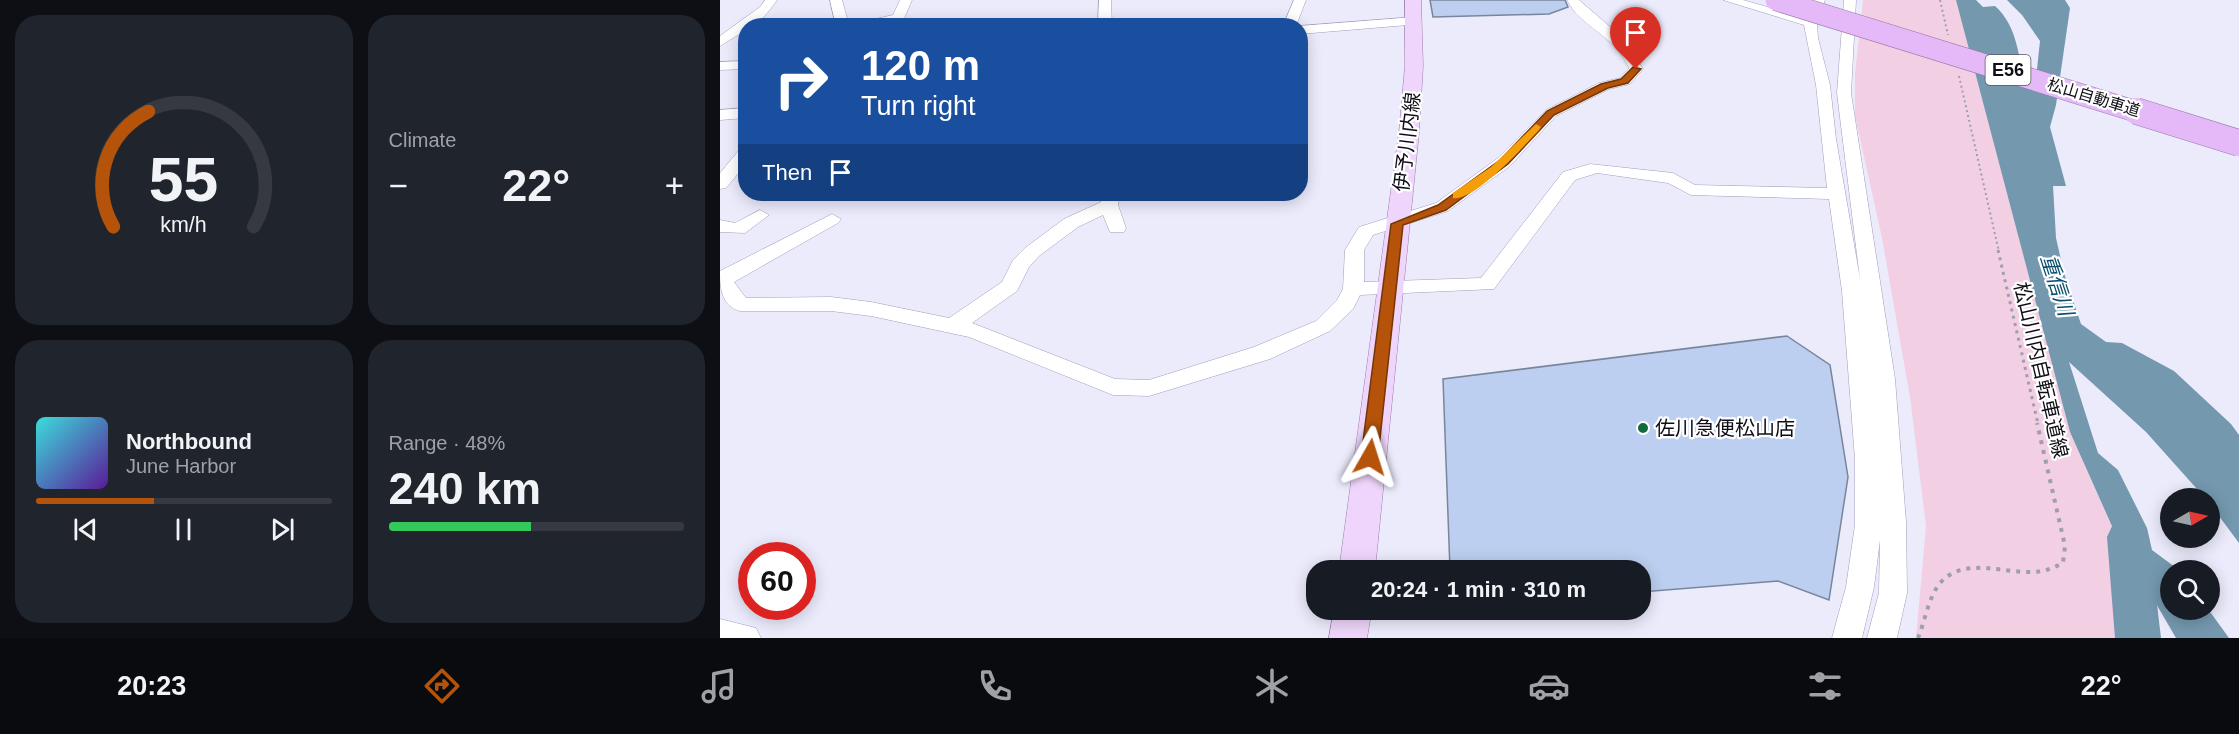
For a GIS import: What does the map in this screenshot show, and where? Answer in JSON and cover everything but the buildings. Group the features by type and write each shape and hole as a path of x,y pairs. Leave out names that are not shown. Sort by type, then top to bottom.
{"highway":[{"name":"松山自動車道","path":"1776,0 2239,143"}],"main road":[{"name":"伊予川内線","path":"1358,560 1389,288 1413,104 1416,48 1414,11"},
{"path":"1348,638 1351,620"}],"street":[{"path":"756,18 773,0"},
{"path":"836,0 841,18"},
{"path":"898,18 906,0"},
{"path":"1105,0 1105,18"},
{"path":"1292,18 1300,0"},
{"path":"832,219 721,279 740,304 753,306 831,304 952,327 985,335 1101,384 1113,387 1149,388 1262,353 1323,326 1340,310 1353,289 1353,246 1357,238 1366,231 1397,224 1442,207 1504,162 1551,113 1604,86 1625,81 1636,69 1627,49 1573,0"},
{"path":"1729,0 1810,23"},
{"path":"1819,0 1810,23 1811,38 1823,85 1828,139 1852,291 1867,459 1868,525 1860,587 1848,638"},
{"path":"1850,0 1844,93 1884,379 1893,522 1893,593 1882,638"},
{"path":"1308,29 1414,11"},
{"path":"720,23 738,26"},
{"path":"720,66 738,65"},
{"path":"720,115 738,114"},
{"path":"720,184 738,163"},
{"path":"1353,289 1487,284 1569,176 1596,168 1673,178 1691,190 1838,194"},
{"path":"952,327 1010,286 1020,264 1032,252 1071,223 1108,201"},
{"path":"1111,201 1117,228"},
{"path":"720,226 738,230 760,215"},
{"path":"720,633 746,638"}],"path":[{"path":"1940,0 1951,46"},
{"name":"松山川内自転車道線","path":"1918,638 1940,582 1958,571 1978,568 2026,574 2047,572 2063,563 2064,554 1957,69"}],"shaded area":[{"path":"1863,0 1957,0 2070,432 2161,638 1916,638 1926,526 1910,397 1882,238 1855,116 1855,73"}],"water":[{"name":"重信川","path":"1956,0 1976,0 1983,7 1995,6 2002,14 2013,33 2024,87 2030,69 2037,69 2040,41 2022,15 2007,0 2065,0 2070,8 2056,105 2050,127 2066,186 2053,186 2056,238 2064,273 2081,324 2106,342 2122,343 2174,371 2231,424 2239,435 2239,543 2220,517 2220,488 2196,488 2146,432 2069,362 2098,453 2118,470 2147,528 2152,550 2166,560 2160,560 2160,610 2115,533 2070,432"},
{"path":"2166,620 2216,620 2229,638 2176,638"}],"waterway":[{"path":"2128,537 2138,638"}],"slow traffic":[{"path":"1457,195 1486,178 1536,127"}],"place":[{"name":"佐川急便松山店","path":"1643,428"}],"route":[{"path":"1370,457 1397,224 1442,207 1486,178 1551,113 1604,86 1625,81 1636,69"}]}
